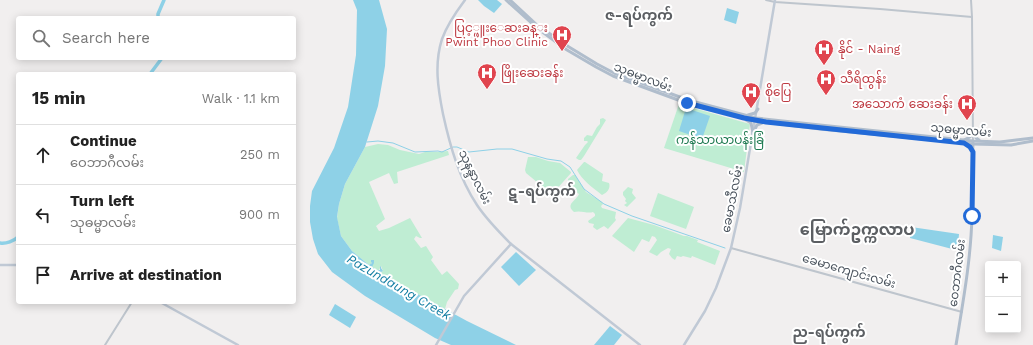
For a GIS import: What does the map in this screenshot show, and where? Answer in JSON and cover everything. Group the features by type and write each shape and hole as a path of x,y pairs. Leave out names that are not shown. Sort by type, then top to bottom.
{"main road":[{"name":"သုနန္ဒာလမ်း","path":"465,0 456,12 445,33 437,62 437,74 438,90 450,147 476,205 492,225 511,244 640,345"},
{"name":"သုဓမ္မာလမ်း","path":"506,0 533,24 562,46 596,68 684,103 766,121 1011,145 1033,139"},
{"name":"သုဓမ္မာလမ်း","path":"510,0 533,22 554,37 614,74 688,100 745,117"},
{"name":"ခေမာသီလမ်း","path":"684,345 710,302 731,248 740,208 758,108 775,1"},
{"path":"753,133 751,123 745,117 755,113 758,108"},
{"path":"753,133 757,125 766,121 758,112 758,108"},
{"path":"972,131 970,137 964,141 973,152"},
{"path":"972,131 976,138 981,142 975,146 973,152"},
{"name":"ဝေဘာဂီလမ်း","path":"956,345 969,262 972,216 973,142"},
{"path":"436,345 468,290 511,244"},
{"path":"0,265 16,265"},
{"path":"164,304 238,345"}],"street":[{"path":"766,0 972,17"},
{"name":"ဝေဘာဂီလမ်း","path":"971,0 973,142"},
{"name":"ခေမာကျောင်းလမ်း","path":"731,248 962,312"},
{"path":"105,345 131,304"}],"green space":[{"name":"ကန်သာယာပန်းခြံ","path":"679,104 750,124 744,172 664,148"},
{"path":"603,118 606,120 584,156 581,160 579,160 576,158 588,142 584,141 584,138 587,135 592,136 600,124 600,119"},
{"path":"378,144 388,145 400,150 419,154 425,152 448,151 449,155 397,172 398,183 394,184 389,173 369,182 385,219 376,226 379,231 410,218 422,238 416,236 414,239 421,248 426,246 433,257 431,260 442,275 447,271 459,284 458,289 455,290 447,302 445,309 379,273 383,271 381,266 379,270 371,267 373,260 369,265 352,251 341,236 337,218 339,204 345,184 365,147"},
{"path":"528,157 536,157 560,163 571,173 555,191 553,190 549,192 526,173 525,170"},
{"path":"584,162 603,174 602,181 609,183 607,192 602,195 591,187 579,174 577,170"},
{"path":"575,175 586,192 602,202 602,208 616,212 616,220 608,229 604,226 597,230 593,227 594,224 589,223 588,221 595,216 593,212 574,212 571,205 579,194 576,192 570,198 569,195 571,190 568,190 565,195 559,193 568,184 568,179"},
{"path":"628,187 633,189 632,193 636,198 627,207 624,205 627,203 623,192"},
{"path":"658,193 694,207 686,229 650,216"},
{"path":"628,218 687,236 698,240 697,242 720,251 715,265 692,256 691,258 677,256 675,260 669,254 671,249 668,248 657,256 649,252 657,240 652,236 649,242 642,239 634,252 612,236"}],"water":[{"name":"Pazundaung Creek","path":"353,0 379,0 387,29 385,66 378,106 365,147 345,184 339,204 337,217 341,236 352,251 369,265 372,263 371,260 374,260 372,267 380,270 381,266 383,271 379,273 467,321 516,345 451,345 435,338 365,296 332,272 318,254 313,239 310,222 312,191 334,148 348,107 356,55 357,10"},
{"path":"478,0 497,0 502,4 494,13"},
{"path":"727,8 739,12 736,24 724,20"},
{"path":"686,108 710,116 702,139 679,131"},
{"path":"911,227 959,234 956,250 910,238"},
{"path":"993,235 1003,237 1001,251 992,248"},
{"path":"516,252 536,270 519,286 501,267"},
{"path":"335,304 356,317 350,328 329,315"},
{"path":"610,326 622,335 614,345 594,345"}],"waterway":[{"path":"158,16 164,0"},
{"path":"152,72 160,60"},
{"path":"367,142 378,141 393,143 415,152 442,152 453,147 469,152 512,149 547,159 561,161 570,167 584,189 604,204 632,216 725,248"},
{"path":"0,243 10,242 16,238"}],"place":[{"name":"ပြင့္ဖူးေဆးခန္း Pwint Phoo Clinic","path":"562,52"},
{"name":"နိုင် - Naing","path":"824,66"},
{"name":"ဖြိုးဆေးခန်း","path":"487,90"},
{"name":"သီရိထွန်း","path":"826,96"},
{"name":"စိုပြေ","path":"751,109"},
{"name":"အသောကံ ဆေးခန်း","path":"967,121"}],"district":[{"name":"ဇ-ရပ်ကွက်","path":"639,15"},
{"name":"ဋ-ရပ်ကွက်","path":"542,191"},
{"name":"မြောက်‌ဥက္ကလာပ","path":"857,229"},
{"name":"ည-ရပ်ကွက်","path":"829,332"}],"route":[{"path":"687,103 755,121 967,144 973,152 972,216"}]}
